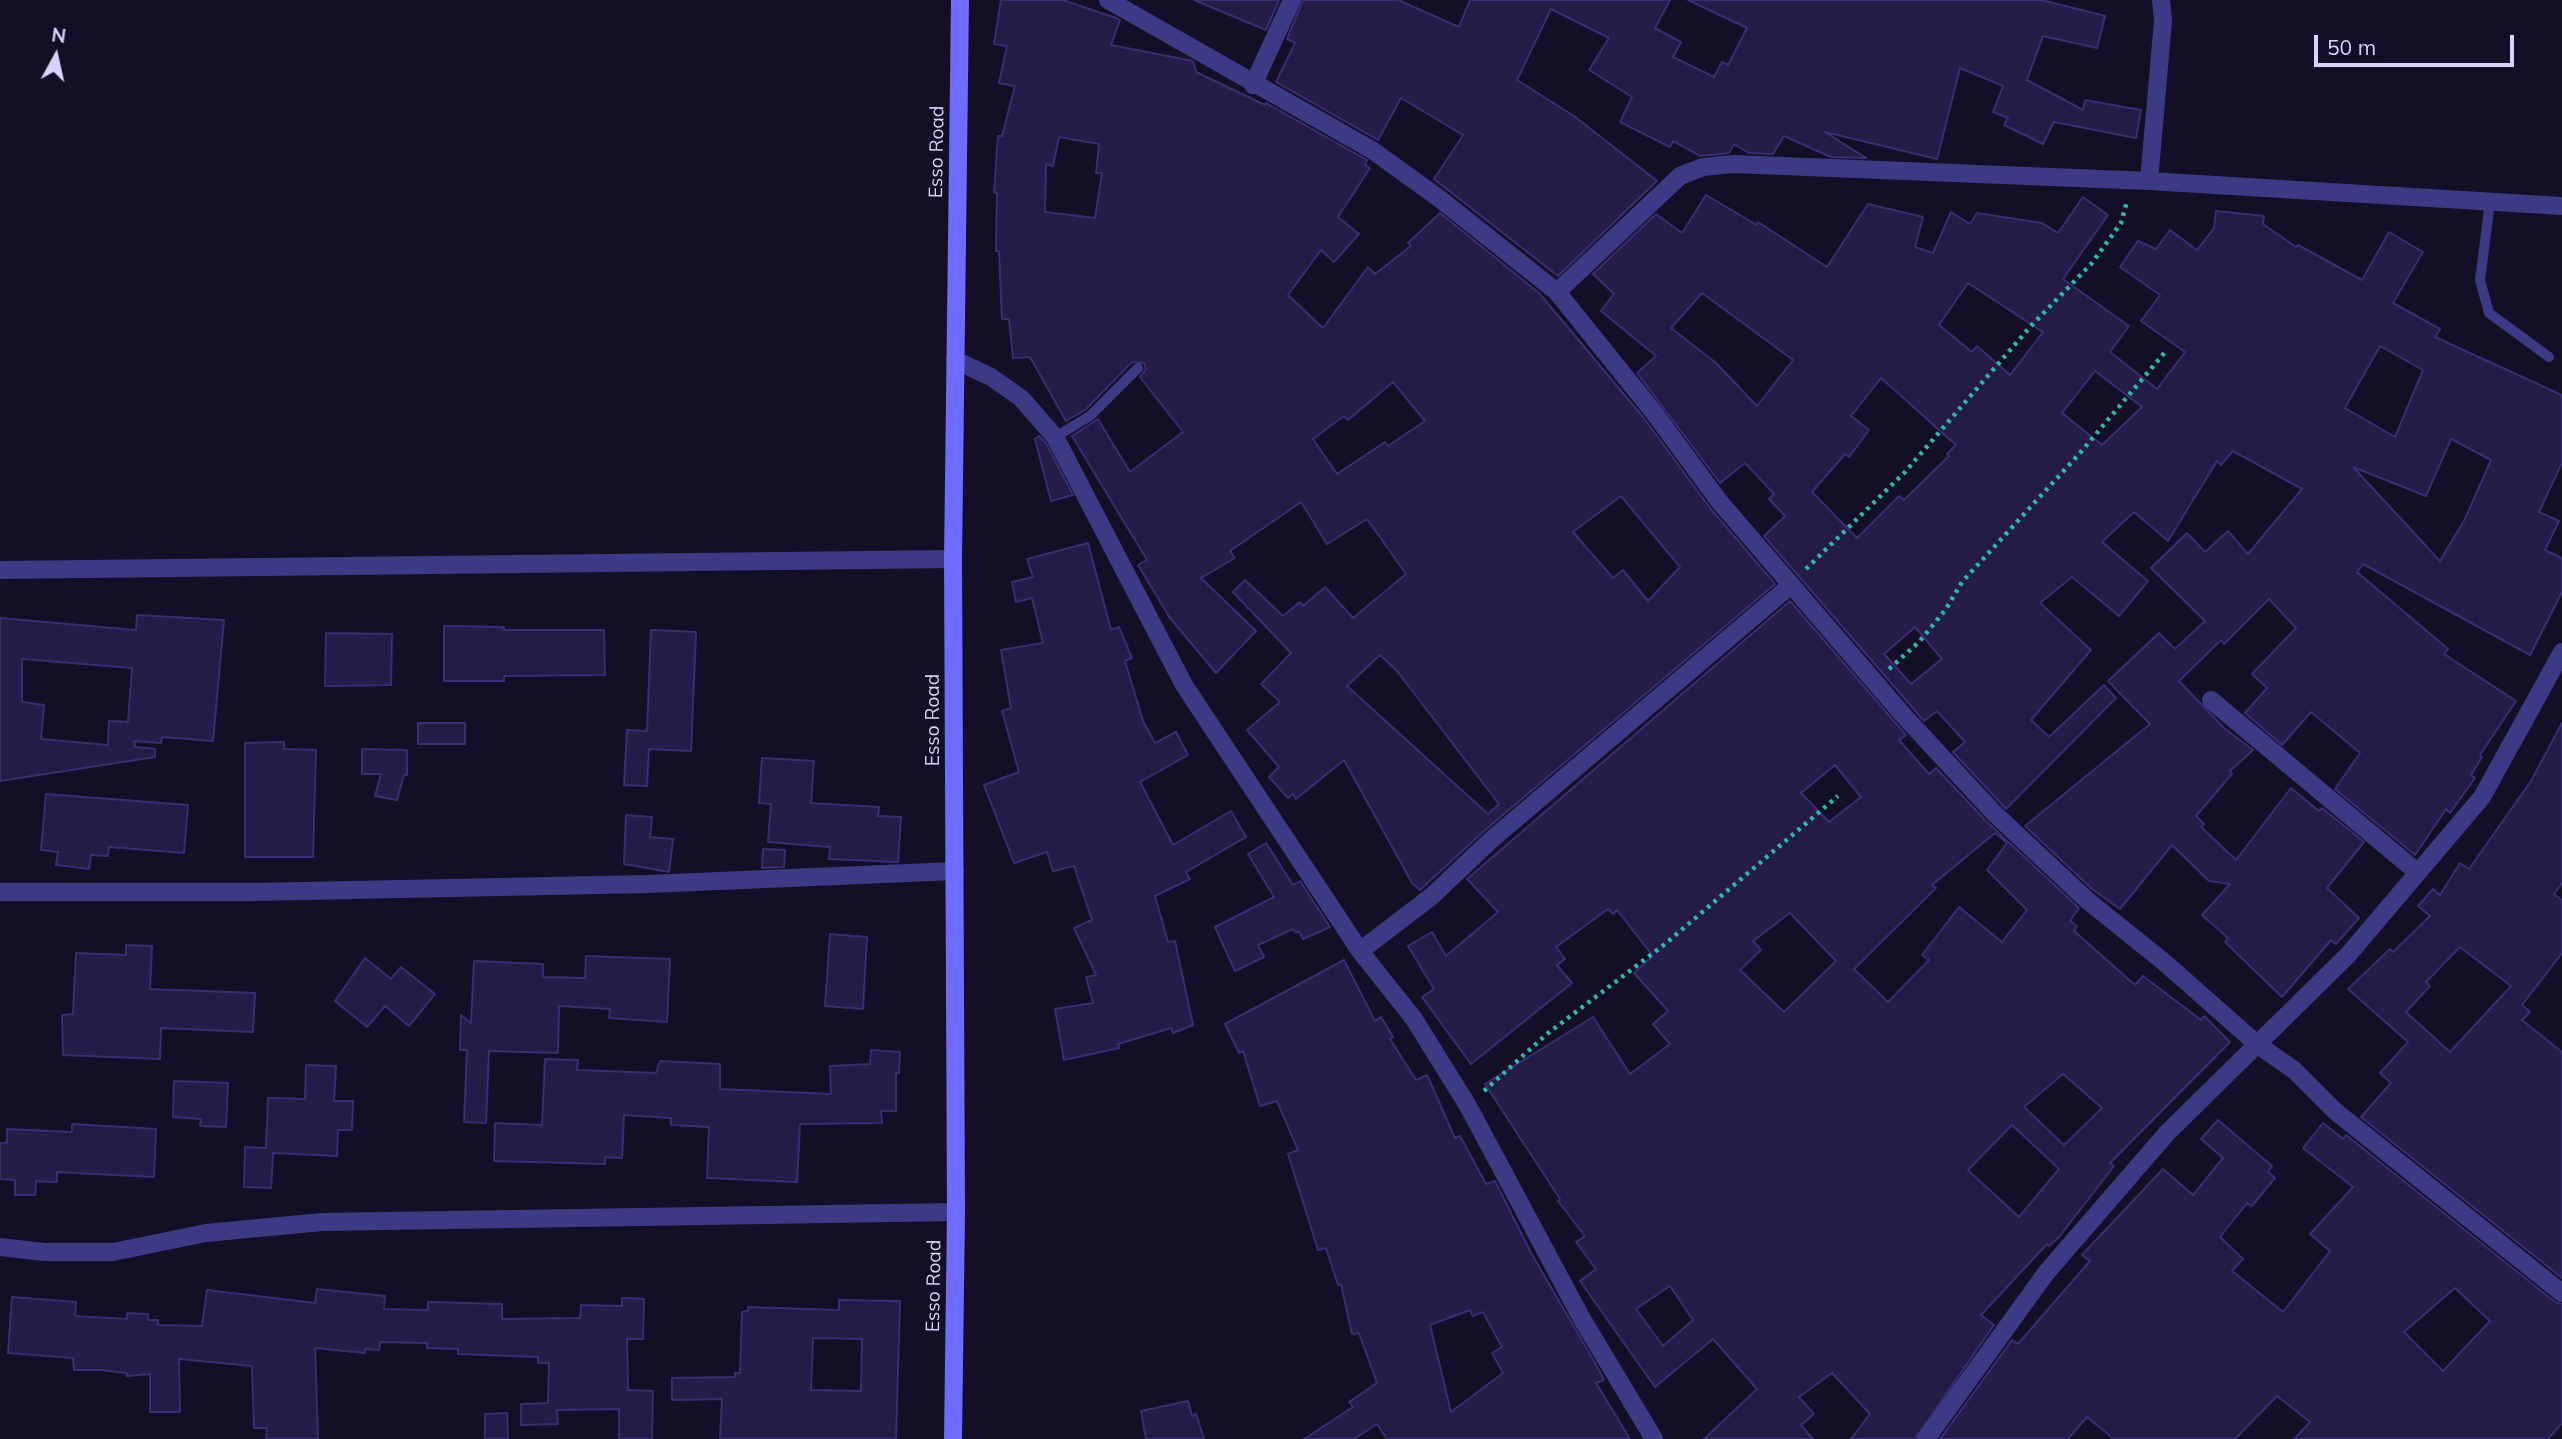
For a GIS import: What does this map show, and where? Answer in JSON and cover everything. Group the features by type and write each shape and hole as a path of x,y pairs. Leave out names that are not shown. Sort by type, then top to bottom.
{"street":[{"name":"Esso Road","path":"953,1439 956,1212 953,559 960,0"},
{"path":"1108,0 1253,85 1372,150 1440,199 1557,292 1652,410 1719,500 1875,681 1994,813 2088,901 2164,962 2258,1045 2294,1070 2335,1111 2562,1293"},
{"path":"1253,85 1292,0"},
{"path":"2141,182 2163,21 2161,0"},
{"path":"1557,292 1679,176 1703,167 1734,164 2141,182 2562,206"},
{"path":"955,360 991,377 1021,398 1055,437 1184,685 1360,951 1414,1019 1468,1106 1582,1319 1654,1439"},
{"path":"0,570 953,559"},
{"path":"1360,951 1432,896 1501,831 1670,692 1791,585"},
{"path":"1926,1439 2046,1273 2167,1133 2348,955 2482,797 2562,652"},
{"path":"2211,700 2417,872"},
{"path":"0,892 227,892 635,884 955,871"},
{"path":"0,1248 44,1252 113,1252 206,1233 322,1222 956,1212"}],"lane":[{"path":"2490,202 2480,280 2489,313 2549,357"},
{"path":"1055,437 1090,416 1138,368"}],"path":[{"path":"1791,585 1905,472 2030,327 2092,263 2122,223 2141,182"},
{"path":"1875,681 1919,642 1946,609 1962,582 2080,453 2166,351"},
{"path":"1468,1106 1547,1034 1665,944 1838,796"}],"building":[{"path":"1001,0 1063,0 1120,20 1111,45 1193,61 1196,72 1265,105 1266,103 1367,160 1365,165 1370,168 1338,217 1359,234 1334,262 1321,250 1288,295 1323,328 1368,267 1375,274 1411,246 1408,243 1440,213 1539,293 1643,417 1710,508 1775,584 1484,831 1420,890 1412,883 1344,760 1296,799 1293,794 1288,798 1269,777 1279,767 1247,730 1280,702 1261,684 1291,653 1233,592 1245,580 1283,616 1300,602 1303,606 1325,587 1353,618 1406,574 1367,519 1327,544 1301,502 1230,551 1235,558 1201,578 1256,631 1216,673 1170,618 1138,565 1147,560 1072,436 1098,419 1130,472 1183,432 1140,377 1146,369 1144,363 1132,362 1085,410 1066,421 1030,357 1013,358 1009,319 1002,319 999,251 996,251 997,193 994,192 998,136 1002,136 1015,86 999,83 1007,46 994,44","holes":["1059,137 1099,144 1096,173 1102,173 1095,218 1045,212 1046,164 1053,166","1393,382 1425,421 1388,446 1385,442 1337,474 1313,439 1344,416 1348,420","1621,496 1680,567 1648,601 1623,570 1613,578 1573,532","1380,655 1397,671 1499,804 1488,814 1347,686"]},
{"path":"1194,0 1279,0 1266,30"},
{"path":"1303,0 1398,0 1459,27 1470,0 1670,0 1655,28 1681,42 1673,57 1714,77 1722,62 1728,65 1747,28 1688,0 2041,0 2105,16 2097,48 2043,36 2027,80 2083,110 2085,100 2141,110 2136,138 2054,122 2043,144 2004,125 2008,118 1993,112 2003,86 1960,68 1937,159 1825,132 1866,158 1831,157 1784,136 1773,154 1749,153 1734,144 1729,153 1700,156 1673,141 1670,147 1620,122 1632,97 1589,70 1609,38 1551,9 1517,80 1574,116 1657,181 1558,276 1434,179 1463,135 1401,98 1378,140 1276,82 1295,43 1287,39"},
{"path":"1706,195 1757,225 1758,222 1827,267 1868,204 1923,217 1915,247 1933,253 1951,212 1970,224 1977,213 2042,223 2058,233 2083,197 2108,215 2063,279 2129,326 2110,352 2157,389 2185,352 2141,321 2160,295 2120,267 2138,241 2156,249 2170,230 2197,250 2214,228 2216,211 2264,216 2263,224 2296,247 2298,245 2362,280 2389,232 2423,252 2393,303 2440,329 2435,337 2562,395 2562,463 2539,512 2559,521 2545,550 2562,558 2562,592 2530,655 2363,564 2357,572 2448,649 2444,654 2516,701 2480,755 2482,757 2471,775 2475,778 2450,813 2446,809 2415,855 2335,789 2360,753 2311,712 2282,745 2245,713 2267,688 2252,674 2296,628 2269,599 2224,644 2221,640 2179,681 2225,729 2253,750 2230,771 2232,774 2196,816 2204,824 2201,827 2236,860 2291,788 2319,811 2322,808 2364,842 2327,888 2359,918 2336,944 2331,940 2282,997 2225,942 2228,938 2202,915 2230,884 2209,881 2172,845 2120,909 2092,889 2025,826 2150,724 2108,681 2159,633 2175,649 2205,621 2151,568 2187,533 2205,552 2228,531 2248,554 2302,489 2233,451 2221,465 2217,461 2168,541 2134,512 2102,542 2148,581 2119,616 2072,577 2040,603 2091,650 2031,720 2049,737 2104,685 2116,698 2006,809 1953,752 1965,742 1937,711 1924,721 1764,536 1785,516 1769,499 1774,494 1745,463 1720,483 1637,373 1656,356 1601,311 1614,294 1593,274 1656,214 1682,233","holes":["1968,283 2043,332 2010,375 1977,346 1972,352 1939,325","1702,293 1793,360 1757,406 1716,363 1671,328","2380,346 2423,370 2395,437 2345,408","2095,371 2142,407 2102,445 2062,413","1881,378 1956,445 1947,454 1949,456 1904,500 1899,496 1857,538 1812,492 1845,454 1849,457 1869,430 1851,416","2451,439 2491,460 2465,519 2440,561 2353,467 2426,496","1915,627 1942,659 1911,684 1884,654"]},
{"path":"1039,436 1046,443 1073,495 1051,501 1035,439"},
{"path":"1088,543 1111,630 1119,627 1132,658 1125,661 1143,721 1155,743 1176,732 1188,755 1140,782 1173,845 1231,811 1246,837 1186,872 1190,879 1155,896 1168,942 1175,941 1193,1025 1173,1033 1171,1028 1118,1044 1119,1048 1064,1060 1055,1009 1093,1003 1086,977 1096,975 1074,928 1092,920 1074,866 1053,871 1047,852 1014,863 984,785 1019,772 1002,711 1011,708 1001,650 1043,643 1032,598 1016,602 1012,582 1033,577 1027,559"},
{"path":"1790,601 1906,735 1899,740 1929,774 1936,768 1986,821 2079,908 2070,921 2077,926 2074,931 2135,985 2143,976 2201,1020 2204,1016 2230,1042 2110,1163 2114,1166 2059,1237 2049,1246 2047,1244 1981,1315 1994,1325 1915,1439 1851,1439 1870,1414 1832,1373 1799,1397 1814,1414 1801,1425 1813,1439 1704,1439 1757,1389 1713,1339 1655,1387 1580,1281 1596,1269 1576,1242 1585,1236 1558,1201 1560,1199 1485,1084 1593,1017 1630,1074 1670,1044 1653,1024 1668,1011 1634,973 1653,956 1617,910 1613,914 1608,909 1556,947 1565,959 1557,965 1572,983 1471,1064 1422,997 1434,989 1408,946 1432,932 1446,956 1498,912 1467,879","holes":["1835,765 1861,797 1829,822 1801,793","1995,833 2007,843 1987,870 2027,910 2002,942 1959,907 1922,955 1929,960 1888,1002 1854,969 1936,888 1932,885","1790,913 1836,961 1784,1012 1740,970 1761,950 1753,941","2063,1074 2102,1108 2064,1145 2024,1107","2012,1125 2059,1169 2019,1217 1968,1170","1670,1286 1693,1320 1663,1346 1636,1309"]},
{"path":"137,615 224,620 213,741 162,737 161,743 134,741 135,747 155,749 155,757 0,781 0,618 136,630","holes":["22,659 132,668 128,722 109,721 108,745 41,739 44,705 22,702"]},
{"path":"444,626 504,627 504,630 604,630 605,675 504,676 504,681 444,681"},
{"path":"651,630 696,632 691,751 649,749 647,786 624,785 627,730 647,731"},
{"path":"326,633 392,634 391,685 325,686"},
{"path":"418,723 465,723 465,744 418,744"},
{"path":"2562,723 2562,883 2554,894 2562,900 2562,953 2522,1005 2530,1012 2522,1020 2562,1052 2562,1278 2361,1117 2391,1083 2380,1073 2408,1042 2348,989 2390,949 2393,952 2430,916 2418,906 2433,889 2440,895 2460,863 2469,869 2531,781","holes":["2460,947 2511,986 2450,1052 2406,1012 2430,986 2426,982"]},
{"path":"284,742 284,749 316,750 313,857 245,857 245,743"},
{"path":"362,749 407,750 407,775 404,775 397,800 375,796 381,774 362,774"},
{"path":"762,758 814,761 811,803 879,807 878,816 901,817 898,862 829,859 830,847 768,842 771,804 759,803"},
{"path":"46,794 188,805 184,853 109,847 108,856 91,855 89,869 56,865 58,852 41,850"},
{"path":"626,815 652,817 650,837 673,839 669,872 624,864"},
{"path":"1266,843 1293,885 1300,881 1330,927 1303,939 1299,931 1296,933 1293,929 1258,945 1264,957 1235,971 1215,927 1274,897 1248,854"},
{"path":"763,849 785,850 784,867 762,868"},
{"path":"830,934 867,937 863,1009 825,1006"},
{"path":"126,945 152,946 150,989 255,993 253,1032 161,1028 160,1059 63,1055 62,1015 73,1014 76,953 126,955"},
{"path":"586,956 670,959 667,1022 609,1018 610,1009 559,1006 558,1053 489,1051 486,1123 464,1122 467,1050 460,1050 461,1015 471,1023 474,961 543,964 543,977 585,978"},
{"path":"365,958 391,979 401,967 435,994 409,1026 385,1006 367,1027 335,1001"},
{"path":"1344,960 1375,1021 1381,1017 1393,1037 1390,1039 1416,1080 1427,1075 1455,1138 1460,1136 1486,1184 1495,1181 1531,1253 1598,1368 1604,1380 1596,1383 1630,1439 1387,1439 1377,1424 1354,1439 1304,1439 1353,1407 1349,1402 1377,1383 1359,1333 1352,1334 1341,1284 1338,1285 1326,1248 1318,1250 1288,1154 1298,1150 1277,1101 1260,1106 1243,1051 1239,1053 1225,1024","holes":["1470,1310 1473,1316 1483,1312 1502,1347 1492,1353 1503,1373 1451,1412 1430,1325"]},
{"path":"871,1050 900,1052 899,1073 896,1073 896,1111 881,1111 882,1123 800,1124 797,1182 707,1178 709,1127 671,1125 671,1118 624,1115 622,1158 605,1157 605,1164 494,1161 495,1123 542,1125 545,1059 578,1060 577,1070 656,1073 660,1061 720,1064 720,1089 831,1094 830,1066 870,1064"},
{"path":"306,1065 336,1066 334,1101 353,1101 352,1130 338,1130 337,1156 273,1153 271,1188 244,1187 245,1147 266,1148 268,1098 305,1099"},
{"path":"174,1081 228,1083 226,1127 200,1126 201,1119 173,1117"},
{"path":"2218,1120 2272,1166 2268,1172 2275,1178 2252,1206 2247,1203 2220,1237 2243,1259 2232,1271 2283,1312 2330,1251 2310,1234 2353,1187 2303,1148 2323,1123 2343,1139 2346,1135 2555,1302 2562,1304 2562,1423 2548,1439 2294,1439 2310,1422 2277,1396 2235,1439 2114,1439 2087,1417 2068,1439 1940,1439 2012,1340 2018,1344 2090,1261 2082,1255 2163,1169 2193,1195 2223,1158 2201,1139","holes":["2455,1288 2490,1321 2443,1371 2404,1332"]},
{"path":"72,1124 156,1129 154,1177 57,1172 57,1182 36,1181 35,1195 15,1195 15,1180 0,1179 0,1143 7,1143 7,1129 72,1132"},
{"path":"317,1289 385,1296 384,1309 428,1310 428,1302 502,1304 502,1319 580,1318 581,1305 622,1306 622,1298 644,1299 643,1339 627,1339 628,1390 653,1391 652,1439 619,1439 619,1409 557,1410 558,1424 521,1425 521,1404 548,1403 549,1363 538,1363 538,1357 458,1354 458,1349 427,1348 427,1343 380,1342 379,1350 365,1349 365,1353 315,1348 318,1439 266,1439 267,1428 254,1428 252,1366 179,1359 180,1412 150,1412 150,1374 127,1376 127,1373 74,1370 73,1358 8,1353 12,1297 76,1302 75,1316 127,1319 127,1313 148,1314 148,1320 158,1320 158,1325 202,1326 207,1290 315,1303"},
{"path":"839,1300 900,1301 896,1439 720,1439 722,1399 672,1400 672,1378 735,1377 735,1373 740,1373 742,1312 748,1311 748,1307 839,1310","holes":["813,1338 862,1339 861,1391 811,1390"]},
{"path":"1188,1401 1192,1416 1196,1414 1204,1439 1146,1439 1141,1411"},
{"path":"507,1413 508,1439 485,1439 485,1414"}]}
